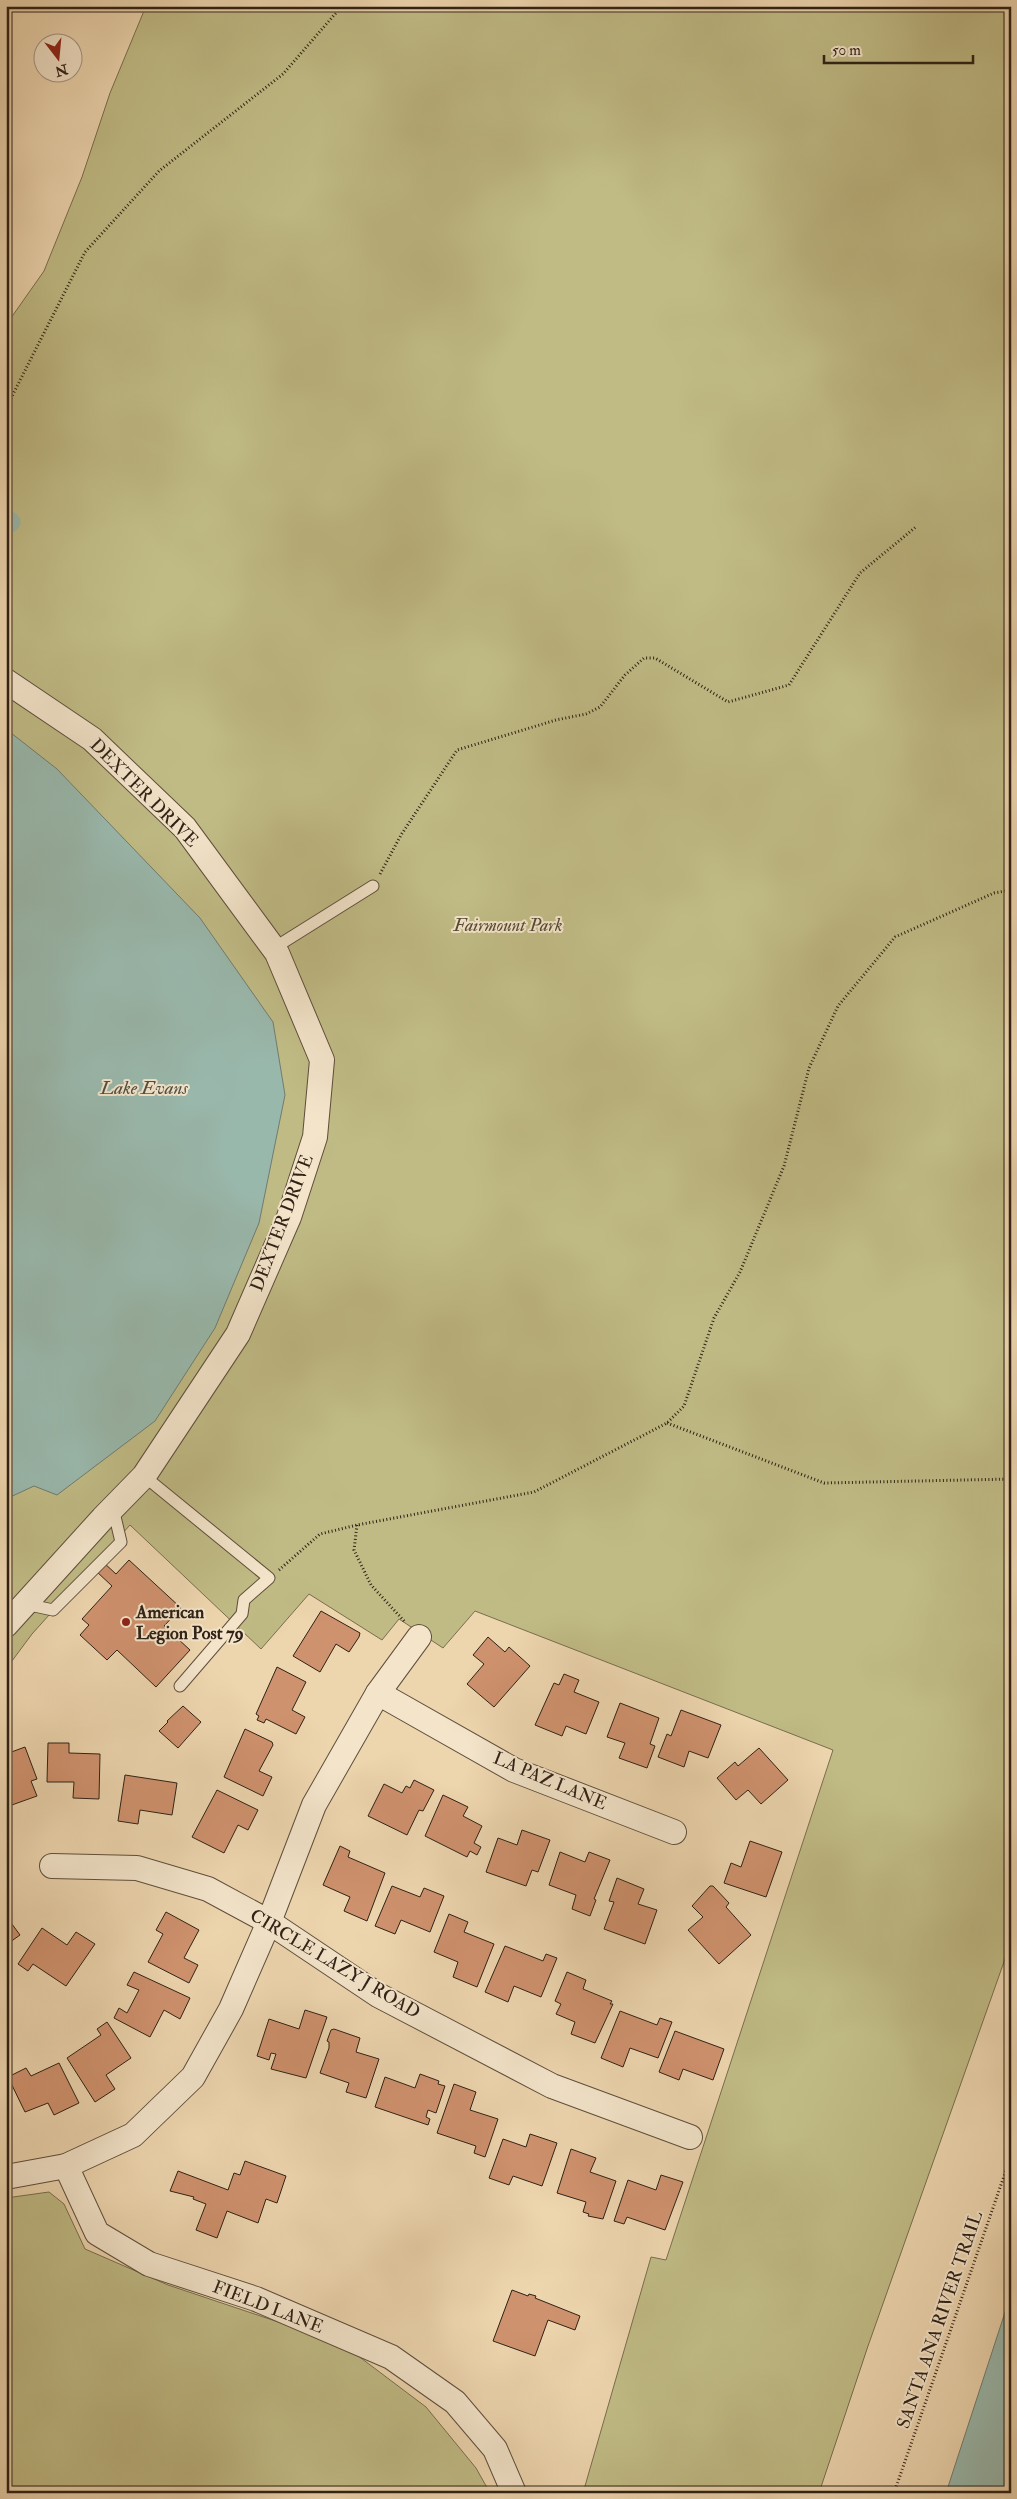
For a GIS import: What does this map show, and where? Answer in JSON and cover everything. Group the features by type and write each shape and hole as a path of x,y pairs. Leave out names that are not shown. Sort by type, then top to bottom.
{"street":[{"name":"DEXTER DRIVE","path":"6,681 92,739 185,828 274,948 322,1060 315,1137 289,1217 238,1334 144,1476 6,1625"},
{"path":"6,2176 66,2166 133,2135 193,2077 231,2009 314,1805 378,1694 419,1637"},
{"name":"LA PAZ LANE","path":"378,1694 514,1770 674,1832"},
{"name":"CIRCLE LAZY J ROAD","path":"52,1866 137,1868 208,1889 268,1922 378,1995 552,2086 690,2137"},
{"name":"FIELD LANE","path":"66,2166 97,2233 149,2264 256,2299 391,2357 455,2402 495,2449 514,2493"}],"lane":[{"path":"274,948 373,886"},
{"path":"144,1476 269,1578 244,1600 242,1614 180,1686"}],"path":[{"path":"6,408 85,252 159,171 283,74 342,6"},
{"path":"373,886 401,835 457,750 556,720 586,714 600,707 625,676 644,658 655,658 728,702 789,685 860,573 917,526"},
{"path":"269,1578 320,1534 357,1525 534,1492 667,1423 684,1406 714,1318 740,1272 784,1166 810,1068 838,1006 895,937 994,893 1011,890"},
{"path":"667,1423 824,1483 1011,1479"},
{"path":"357,1525 354,1550 371,1586 419,1637"},
{"name":"SANTA ANA RIVER TRAIL","path":"894,2493 1011,2156"}],"green space":[{"name":"Fairmount Park","path":"146,6 1011,6 1011,1942 868,2346 819,2493 583,2493 651,2257 666,2260 833,1750 475,1611 443,1648 399,1619 382,1640 309,1594 261,1649 130,1525 32,1634 6,1669 6,325 44,271 82,177 110,93"},
{"path":"49,2192 64,2204 85,2249 168,2285 341,2343 426,2407 476,2468 490,2493 6,2493 6,2198"}],"water":[{"name":"Lake Evans","path":"6,729 57,769 200,918 273,1022 285,1095 259,1223 215,1328 155,1421 57,1495 34,1486 6,1499"},
{"path":"1011,2294 1011,2493 946,2493"}],"building":[{"name":"American Legion Post 79","path":"129,1560 181,1608 164,1626 190,1650 156,1687 117,1650 107,1660 80,1635 89,1625 82,1619 112,1586 96,1571 103,1562 116,1574"},
{"path":"321,1611 360,1633 349,1652 336,1644 320,1672 293,1656"},
{"path":"488,1637 505,1652 509,1647 530,1666 494,1707 467,1684 484,1664 473,1655"},
{"path":"277,1667 306,1682 292,1710 305,1717 296,1734 266,1719 264,1723 257,1720 259,1716 256,1714"},
{"path":"564,1674 579,1680 574,1692 599,1702 586,1734 566,1726 562,1736 535,1725 554,1683 559,1685"},
{"path":"620,1703 659,1718 650,1744 655,1746 647,1768 619,1758 625,1743 607,1737"},
{"path":"183,1706 201,1722 178,1748 159,1731"},
{"path":"681,1710 721,1725 708,1758 689,1751 684,1767 658,1757 667,1734 671,1736"},
{"path":"245,1729 272,1742 273,1745 259,1771 272,1777 263,1796 224,1777"},
{"path":"48,1743 69,1743 69,1753 100,1754 99,1799 73,1798 74,1782 47,1782"},
{"path":"25,1747 37,1779 31,1781 37,1796 9,1806 6,1798 6,1754"},
{"path":"759,1748 788,1780 761,1804 748,1790 736,1800 717,1778 735,1762 738,1766"},
{"path":"125,1775 177,1783 172,1815 140,1810 138,1824 118,1821"},
{"path":"414,1780 434,1790 423,1811 419,1810 407,1835 368,1816 384,1784 402,1793 406,1786 410,1788"},
{"path":"217,1790 258,1810 248,1830 238,1825 224,1853 192,1837"},
{"path":"443,1795 468,1807 463,1816 482,1826 474,1843 481,1847 477,1855 470,1851 467,1857 425,1836"},
{"path":"522,1830 550,1840 538,1872 532,1870 526,1886 486,1872 498,1838 517,1845"},
{"path":"750,1841 782,1852 766,1897 724,1883 731,1863 741,1867"},
{"path":"340,1846 350,1851 348,1857 385,1873 367,1921 344,1911 350,1897 323,1885"},
{"path":"560,1852 585,1862 589,1852 610,1860 594,1899 596,1900 590,1916 572,1909 576,1895 549,1885"},
{"path":"617,1878 644,1889 638,1904 657,1910 645,1944 604,1929 614,1902 609,1901"},
{"path":"392,1886 420,1897 424,1888 444,1896 430,1932 401,1920 395,1934 375,1926"},
{"path":"710,1886 713,1886 729,1903 726,1907 751,1935 719,1964 688,1930 703,1917 692,1906"},
{"path":"166,1912 199,1930 184,1958 198,1965 189,1983 148,1962 163,1934 156,1930"},
{"path":"449,1914 468,1922 464,1932 494,1944 477,1987 453,1977 458,1962 434,1952"},
{"path":"6,1916 20,1935 6,1945"},
{"path":"42,1928 67,1945 76,1932 95,1944 66,1986 33,1964 28,1971 18,1964"},
{"path":"505,1946 543,1961 546,1954 557,1958 541,1997 514,1986 508,2002 485,1992"},
{"path":"134,1972 190,1998 180,2019 164,2010 150,2037 114,2018 119,2008 127,2013 139,1990 127,1985"},
{"path":"567,1972 586,1980 583,1989 612,2001 610,2004 613,2004 595,2043 571,2034 575,2022 556,2014 561,2004 555,2001"},
{"path":"305,2010 327,2017 306,2078 271,2069 276,2054 271,2053 269,2060 257,2056 269,2019 299,2029"},
{"path":"620,2011 657,2025 660,2018 672,2022 658,2058 630,2048 623,2067 601,2058"},
{"path":"107,2022 131,2058 106,2075 115,2089 95,2102 67,2058 101,2035 97,2029"},
{"path":"334,2029 360,2038 356,2052 379,2059 366,2098 346,2092 349,2083 320,2073 329,2048 329,2042 327,2041 331,2030"},
{"path":"675,2031 724,2049 713,2080 683,2069 679,2080 659,2072"},
{"path":"59,2063 79,2103 54,2115 48,2103 25,2112 8,2077 26,2068 31,2076"},
{"path":"420,2074 439,2081 438,2084 445,2086 436,2113 428,2110 426,2117 430,2119 428,2125 375,2107 385,2077 415,2088"},
{"path":"454,2084 476,2092 470,2110 498,2119 485,2157 474,2153 476,2146 437,2133"},
{"path":"530,2134 557,2143 542,2186 513,2176 509,2185 489,2178 503,2139 526,2147"},
{"path":"571,2149 596,2158 590,2172 616,2181 603,2219 588,2216 589,2214 583,2212 586,2202 557,2193"},
{"path":"245,2161 286,2176 277,2203 266,2199 258,2223 227,2211 217,2238 196,2230 206,2204 193,2199 194,2197 170,2191 178,2171 228,2190 234,2173 240,2175"},
{"path":"661,2175 683,2182 665,2230 627,2217 624,2224 614,2221 628,2180 656,2190"},
{"path":"512,2290 528,2296 529,2294 536,2296 535,2298 580,2316 575,2330 548,2320 535,2356 493,2341"}],"waterway":[{"path":"6,524 10,522"}],"place":[{"name":"American Legion Post 79","path":"126,1622"}]}
